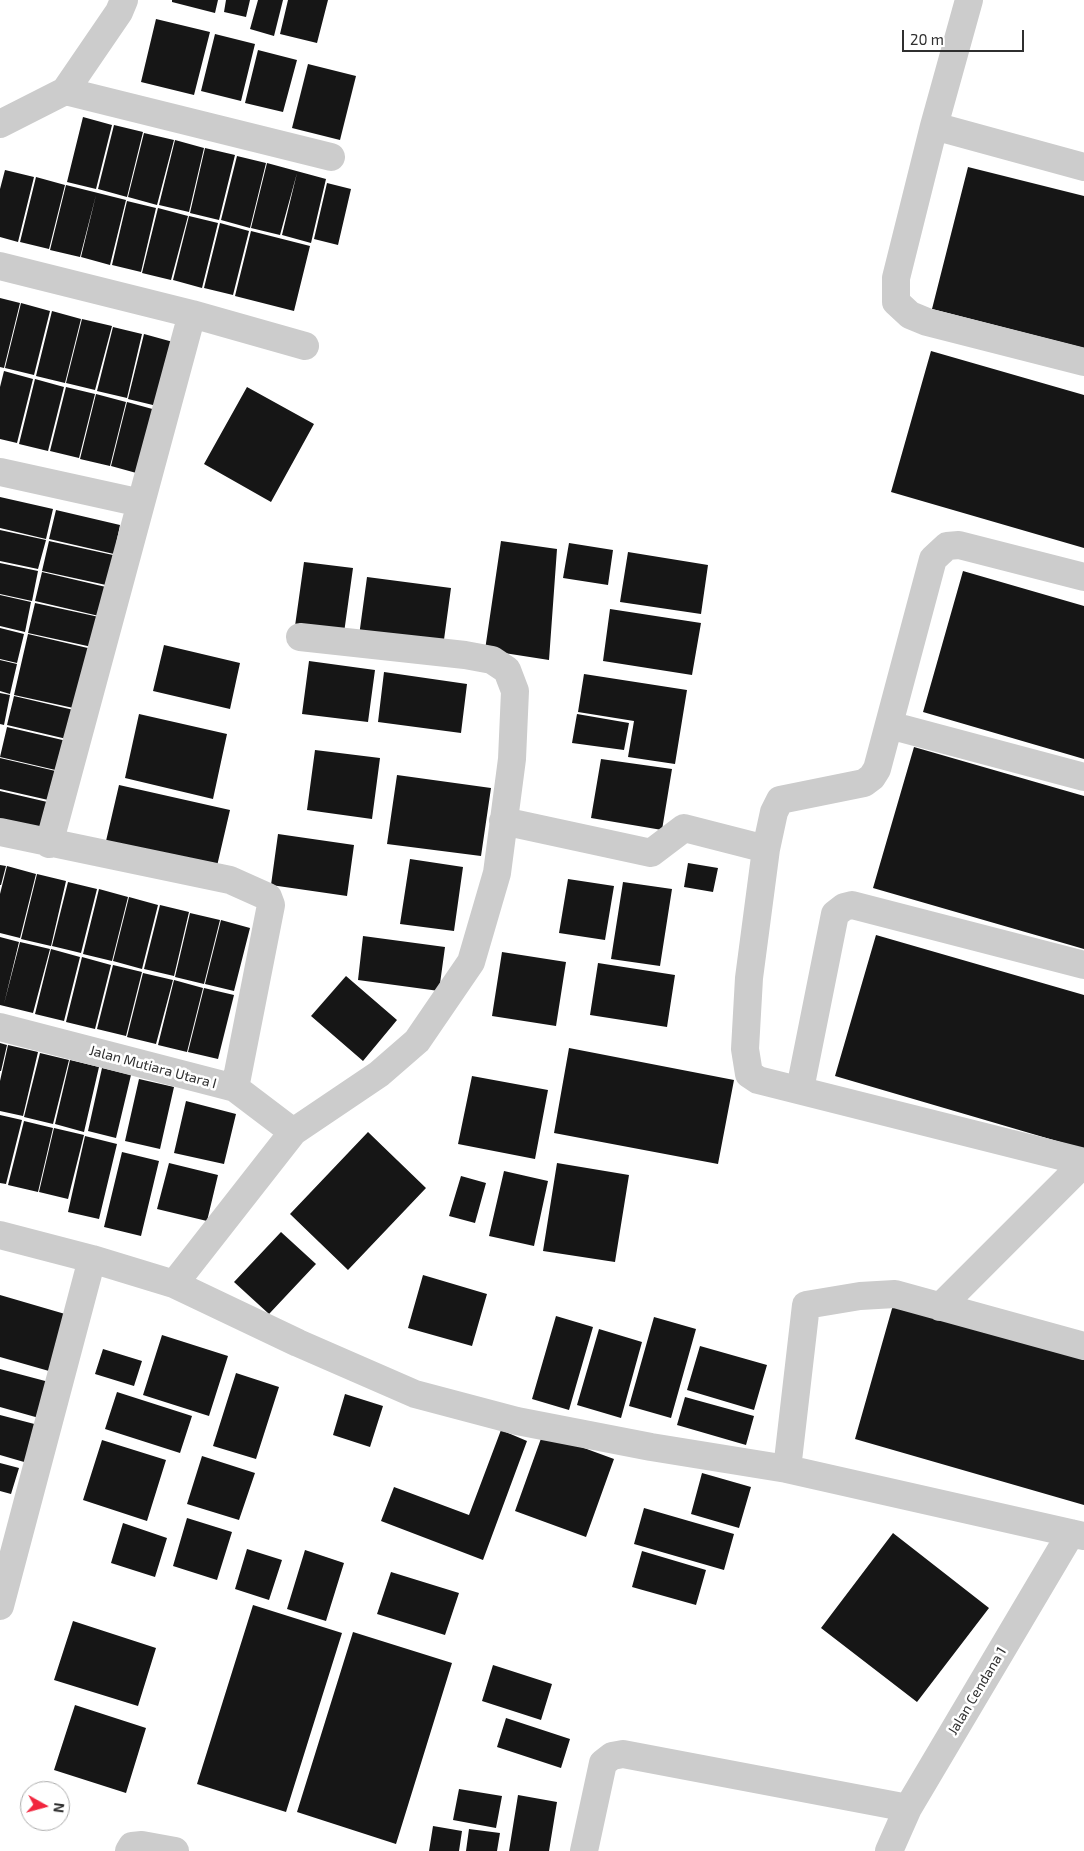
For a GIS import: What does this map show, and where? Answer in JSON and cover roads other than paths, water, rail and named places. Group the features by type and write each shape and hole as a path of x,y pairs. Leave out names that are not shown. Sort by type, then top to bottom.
{"street":[{"path":"0,124 65,91 119,12 124,0"},
{"path":"970,0 934,126 896,278 896,302 910,315 927,322 1084,362"},
{"path":"65,91 331,157"},
{"path":"934,126 1084,167"},
{"path":"0,266 192,314 304,346"},
{"path":"49,844 192,314"},
{"path":"0,472 141,503"},
{"path":"1084,577 959,544 946,546 933,559 889,725 872,778 864,783 780,800 774,812 766,849 749,978 746,1065 749,1074 758,1080 800,1089 1084,1163"},
{"path":"174,1284 293,1132 379,1074 417,1041 471,962 497,873 512,759 515,691 507,670 492,660 300,636"},
{"path":"889,725 1084,778"},
{"path":"503,821 651,853 684,828 766,849"},
{"path":"0,832 49,844 230,880 268,897 271,905 235,1088"},
{"path":"800,1089 835,914 844,907 852,905 1084,965"},
{"name":"Jalan Mutiara Utara I","path":"0,1028 235,1088 293,1132"},
{"path":"940,1307 1084,1163"},
{"path":"0,1235 92,1259 174,1284 298,1343 415,1394 517,1421 651,1447 787,1469 1077,1535"},
{"path":"0,1606 92,1259"},
{"path":"787,1469 806,1305 880,1294 895,1294 1084,1346"},
{"name":"Jalan Cendana 1","path":"889,1851 908,1808 1077,1535"},
{"path":"584,1851 603,1763 612,1756 623,1754 908,1808"},
{"path":"135,1848 175,1851"}]}
